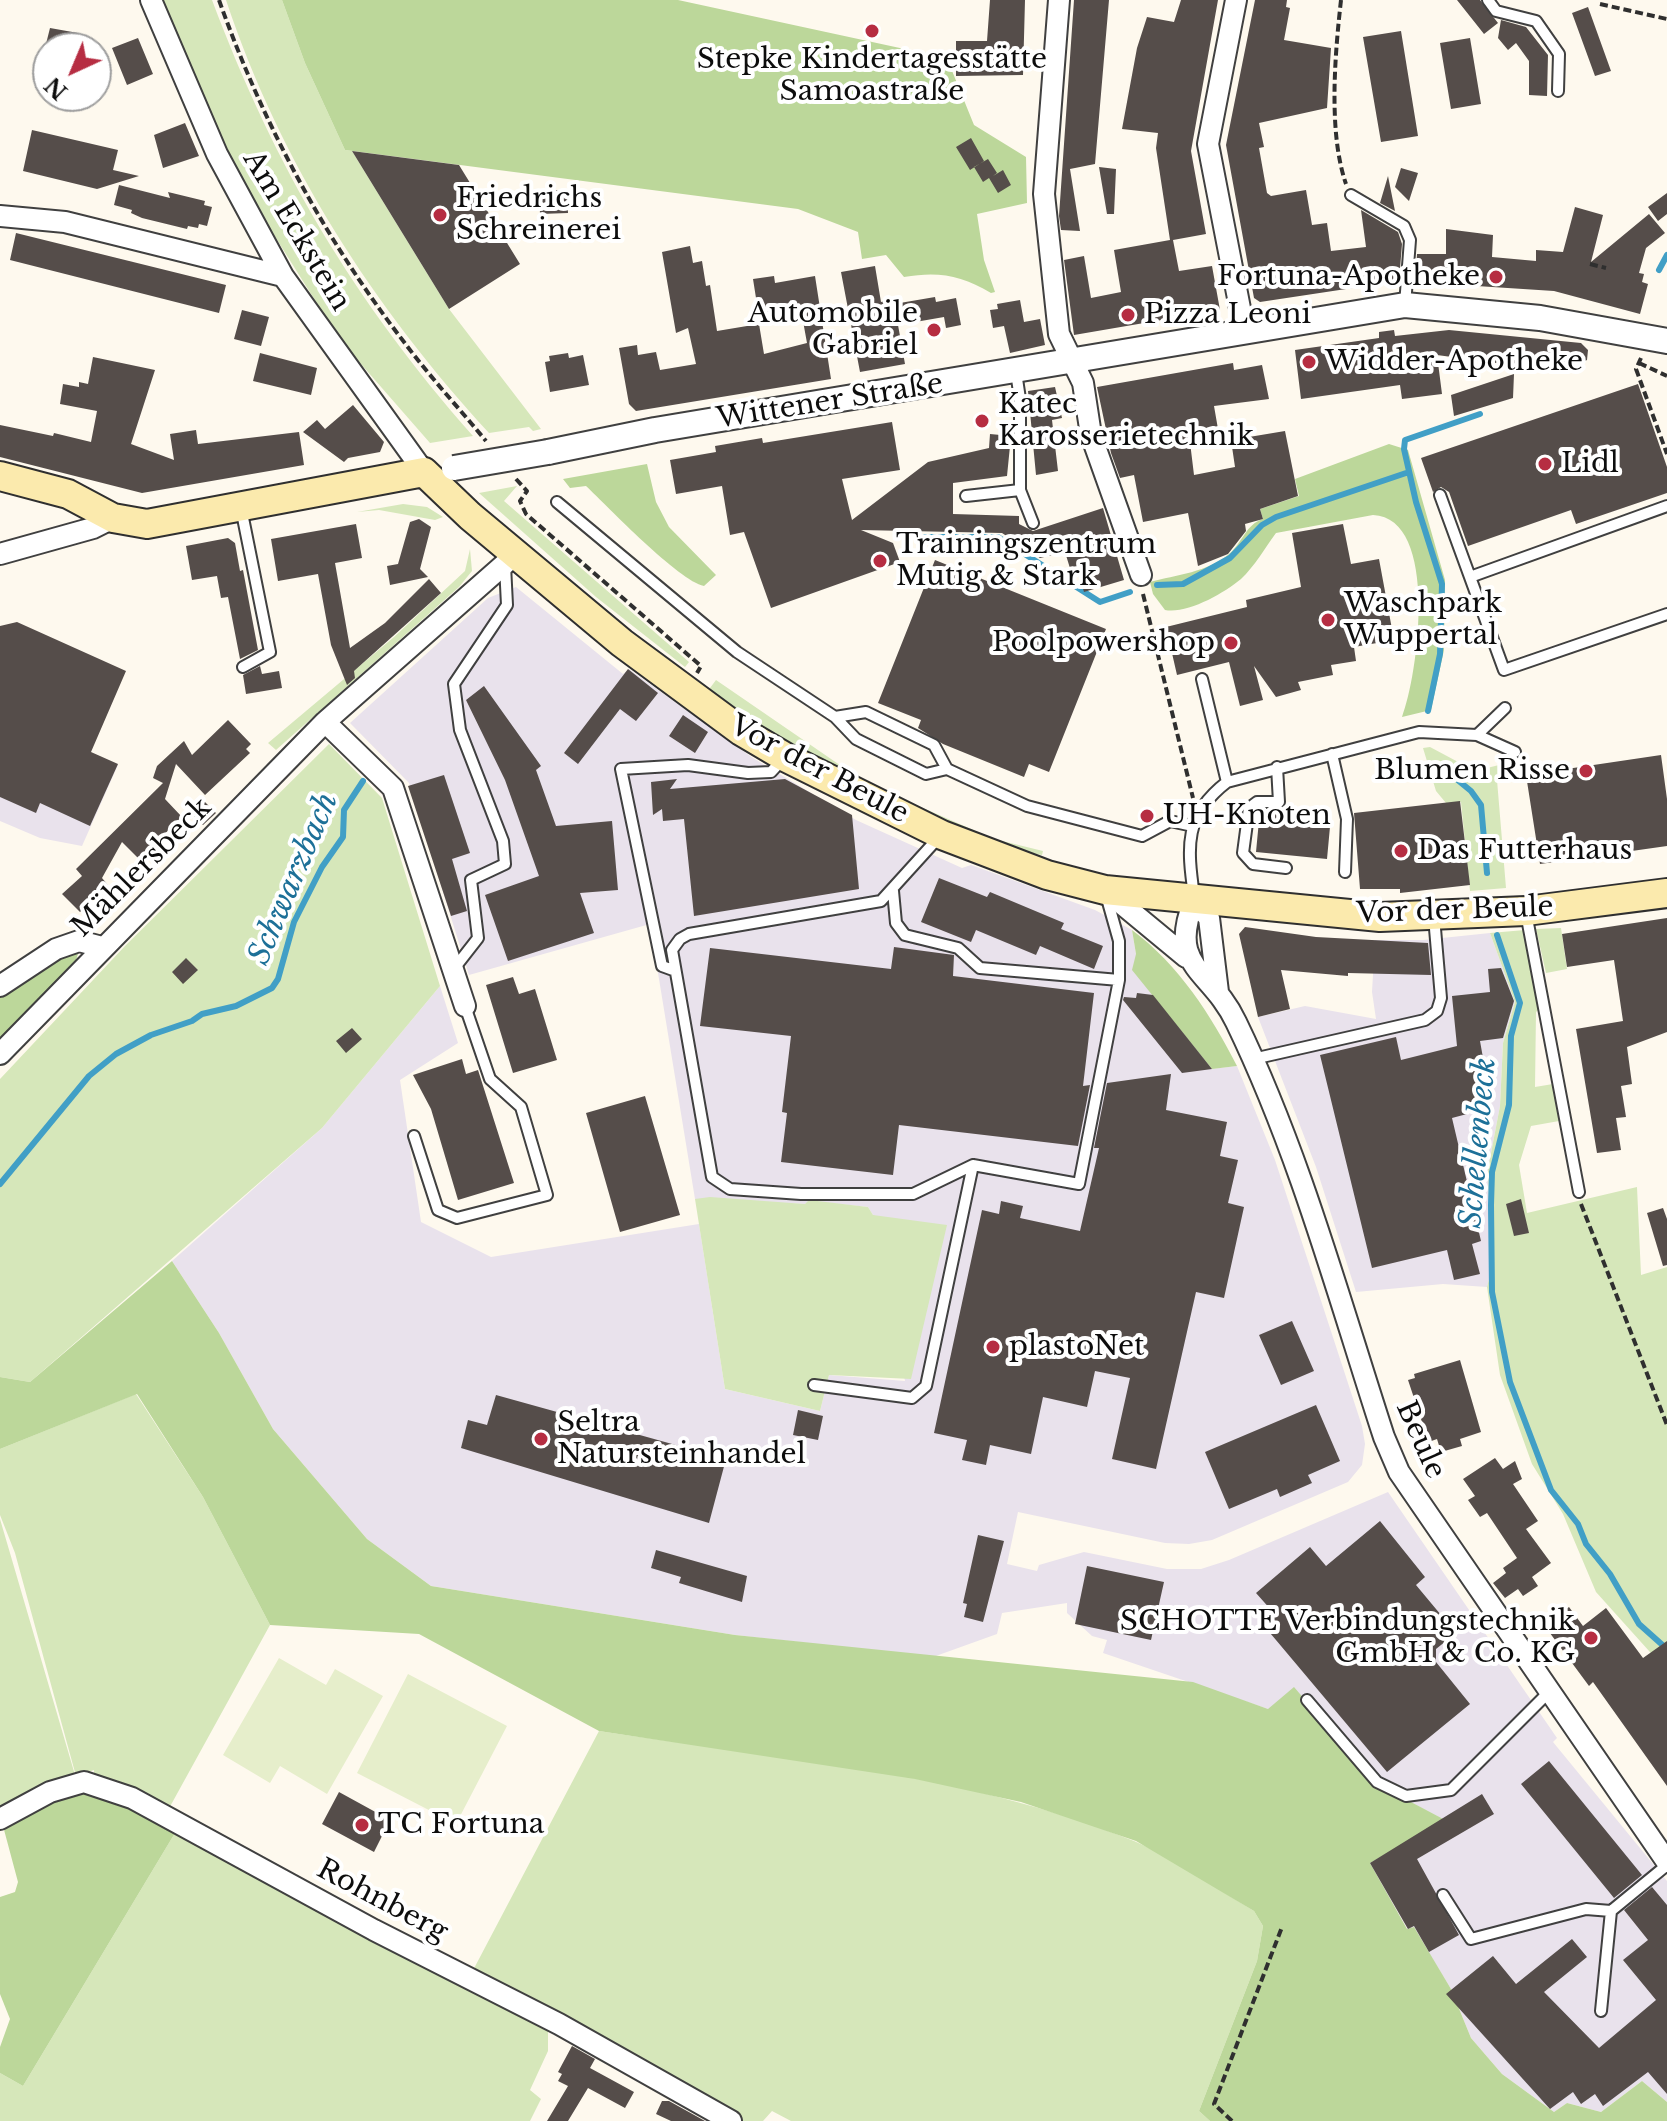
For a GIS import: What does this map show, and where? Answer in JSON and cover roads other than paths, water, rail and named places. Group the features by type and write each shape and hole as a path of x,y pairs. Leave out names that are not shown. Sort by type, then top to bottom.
{"main road":[{"name":"Wittener Straße","path":"113,518 147,524 424,472"},
{"name":"Vor der Beule","path":"424,472 510,559 685,691 785,757 942,835 1047,875 1105,890 1352,916 1434,917 1526,911 1667,893"},
{"path":"0,476 68,494 113,518"}],"street":[{"name":"Am Eckstein","path":"151,0 217,154 283,276 424,472"},
{"path":"1059,0 1044,194 1059,334 1083,383 1091,435 1141,575"},
{"path":"1236,0 1208,144 1244,329"},
{"path":"0,216 65,222 283,276"},
{"name":"Wittener Straße","path":"424,472 548,452 655,430 1016,372 1244,329 1405,305 1540,318 1658,340"},
{"name":"Wittener Straße","path":"0,554 93,528 113,518"},
{"name":"Mählersbeck","path":"0,1054 325,722 510,559"},
{"path":"325,722 393,788 465,1006"},
{"name":"Beule","path":"1105,890 1186,957 1218,992 1235,1020 1307,1200 1384,1437 1399,1472 1667,1864"},
{"path":"1186,957 1184,926 1194,901"},
{"name":"Beule","path":"1194,901 1209,918 1218,992"},
{"path":"0,986 56,949 79,941 102,947"},
{"name":"Rohnberg","path":"0,1819 50,1792 84,1782 132,1798 374,1930 559,2024 731,2121"}],"lane":[{"path":"1488,0 1496,11 1536,21 1559,54 1558,91"},
{"path":"1351,195 1404,226 1410,240 1405,305"},
{"path":"1016,372 1020,399 1020,490 1033,523"},
{"path":"966,496 1020,490"},
{"path":"1440,495 1504,670 1667,614"},
{"path":"557,502 737,652 835,717 856,739 926,774 947,769"},
{"path":"241,506 270,652 243,667"},
{"path":"1470,577 1667,506"},
{"path":"453,970 478,938 471,880 505,864 503,841 460,730 454,684 507,605 510,559"},
{"path":"1202,679 1227,782"},
{"path":"1477,735 1505,708"},
{"path":"835,717 866,712 934,745 947,769 1027,806 1142,836 1170,821 1193,826"},
{"path":"1194,901 1188,859 1193,826 1199,811 1227,782 1419,732 1477,735 1515,752"},
{"path":"1332,754 1347,819 1345,872"},
{"path":"673,970 662,966 621,769 688,765 748,773 771,772 785,757"},
{"path":"1277,767 1279,802 1257,802 1249,808 1243,853 1253,864 1286,868"},
{"path":"942,835 881,901 689,934 680,939 672,950 673,970 712,1177 730,1189 801,1194 913,1194 973,1165 1079,1184 1119,980 1119,941 1105,890"},
{"path":"893,891 896,923 905,935 958,948 980,968 1119,980"},
{"path":"1526,911 1579,1192"},
{"path":"1252,1060 1425,1020 1437,1011 1441,998 1434,917"},
{"path":"414,1136 438,1210 457,1218 547,1195 521,1107 490,1079 465,1006"},
{"path":"814,1385 912,1398 926,1386 973,1165"},
{"path":"1307,1700 1377,1782 1406,1796 1451,1790 1548,1693"},
{"path":"1601,2011 1611,1911 1667,1864"},
{"path":"1443,1895 1471,1939 1586,1909 1611,1911"}],"waterway":[{"name":"Schwarzbach","path":"1659,270 1667,255"},
{"name":"Schellenbeck","path":"1428,711 1440,654 1442,584 1416,502 1404,449 1405,440 1480,414"},
{"name":"Schwarzbach","path":"1157,585 1183,584 1230,558 1262,525 1276,517 1409,472"},
{"name":"Schwarzbach","path":"925,537 998,537 1100,602 1130,592"},
{"name":"Schellenbeck","path":"1443,768 1471,791 1481,805 1487,873"},
{"name":"Schwarzbach","path":"0,1184 89,1076 116,1054 151,1035 192,1021 202,1014 236,1006 272,988 278,979 294,922 322,867 343,837 344,810 363,781"},
{"name":"Schellenbeck","path":"1497,935 1520,1003 1511,1036 1509,1105 1492,1172 1491,1205 1492,1292 1510,1382 1551,1490 1578,1524 1586,1544 1610,1574 1639,1624 1667,1649"}],"place":[{"name":"Stepke Kindertagesstätte Samoastraße","path":"872,31"},
{"name":"Friedrichs Schreinerei","path":"440,215"},
{"name":"Fortuna-Apotheke","path":"1496,277"},
{"name":"Pizza Leoni","path":"1128,315"},
{"name":"Automobile Gabriel","path":"934,330"},
{"name":"Widder-Apotheke","path":"1309,362"},
{"name":"Katec Karosserietechnik","path":"982,421"},
{"name":"Lidl","path":"1545,464"},
{"name":"Trainingszentrum Mutig & Stark","path":"880,561"},
{"name":"Waschpark Wuppertal","path":"1328,620"},
{"name":"Poolpowershop","path":"1231,643"},
{"name":"Blumen Risse","path":"1586,771"},
{"name":"UH-Knoten","path":"1147,816"},
{"name":"Das Futterhaus","path":"1401,851"},
{"name":"plastoNet","path":"993,1347"},
{"name":"Seltra Natursteinhandel","path":"541,1439"},
{"name":"SCHOTTE Verbindungstechnik GmbH & Co. KG","path":"1591,1638"},
{"name":"TC Fortuna","path":"362,1825"}]}
